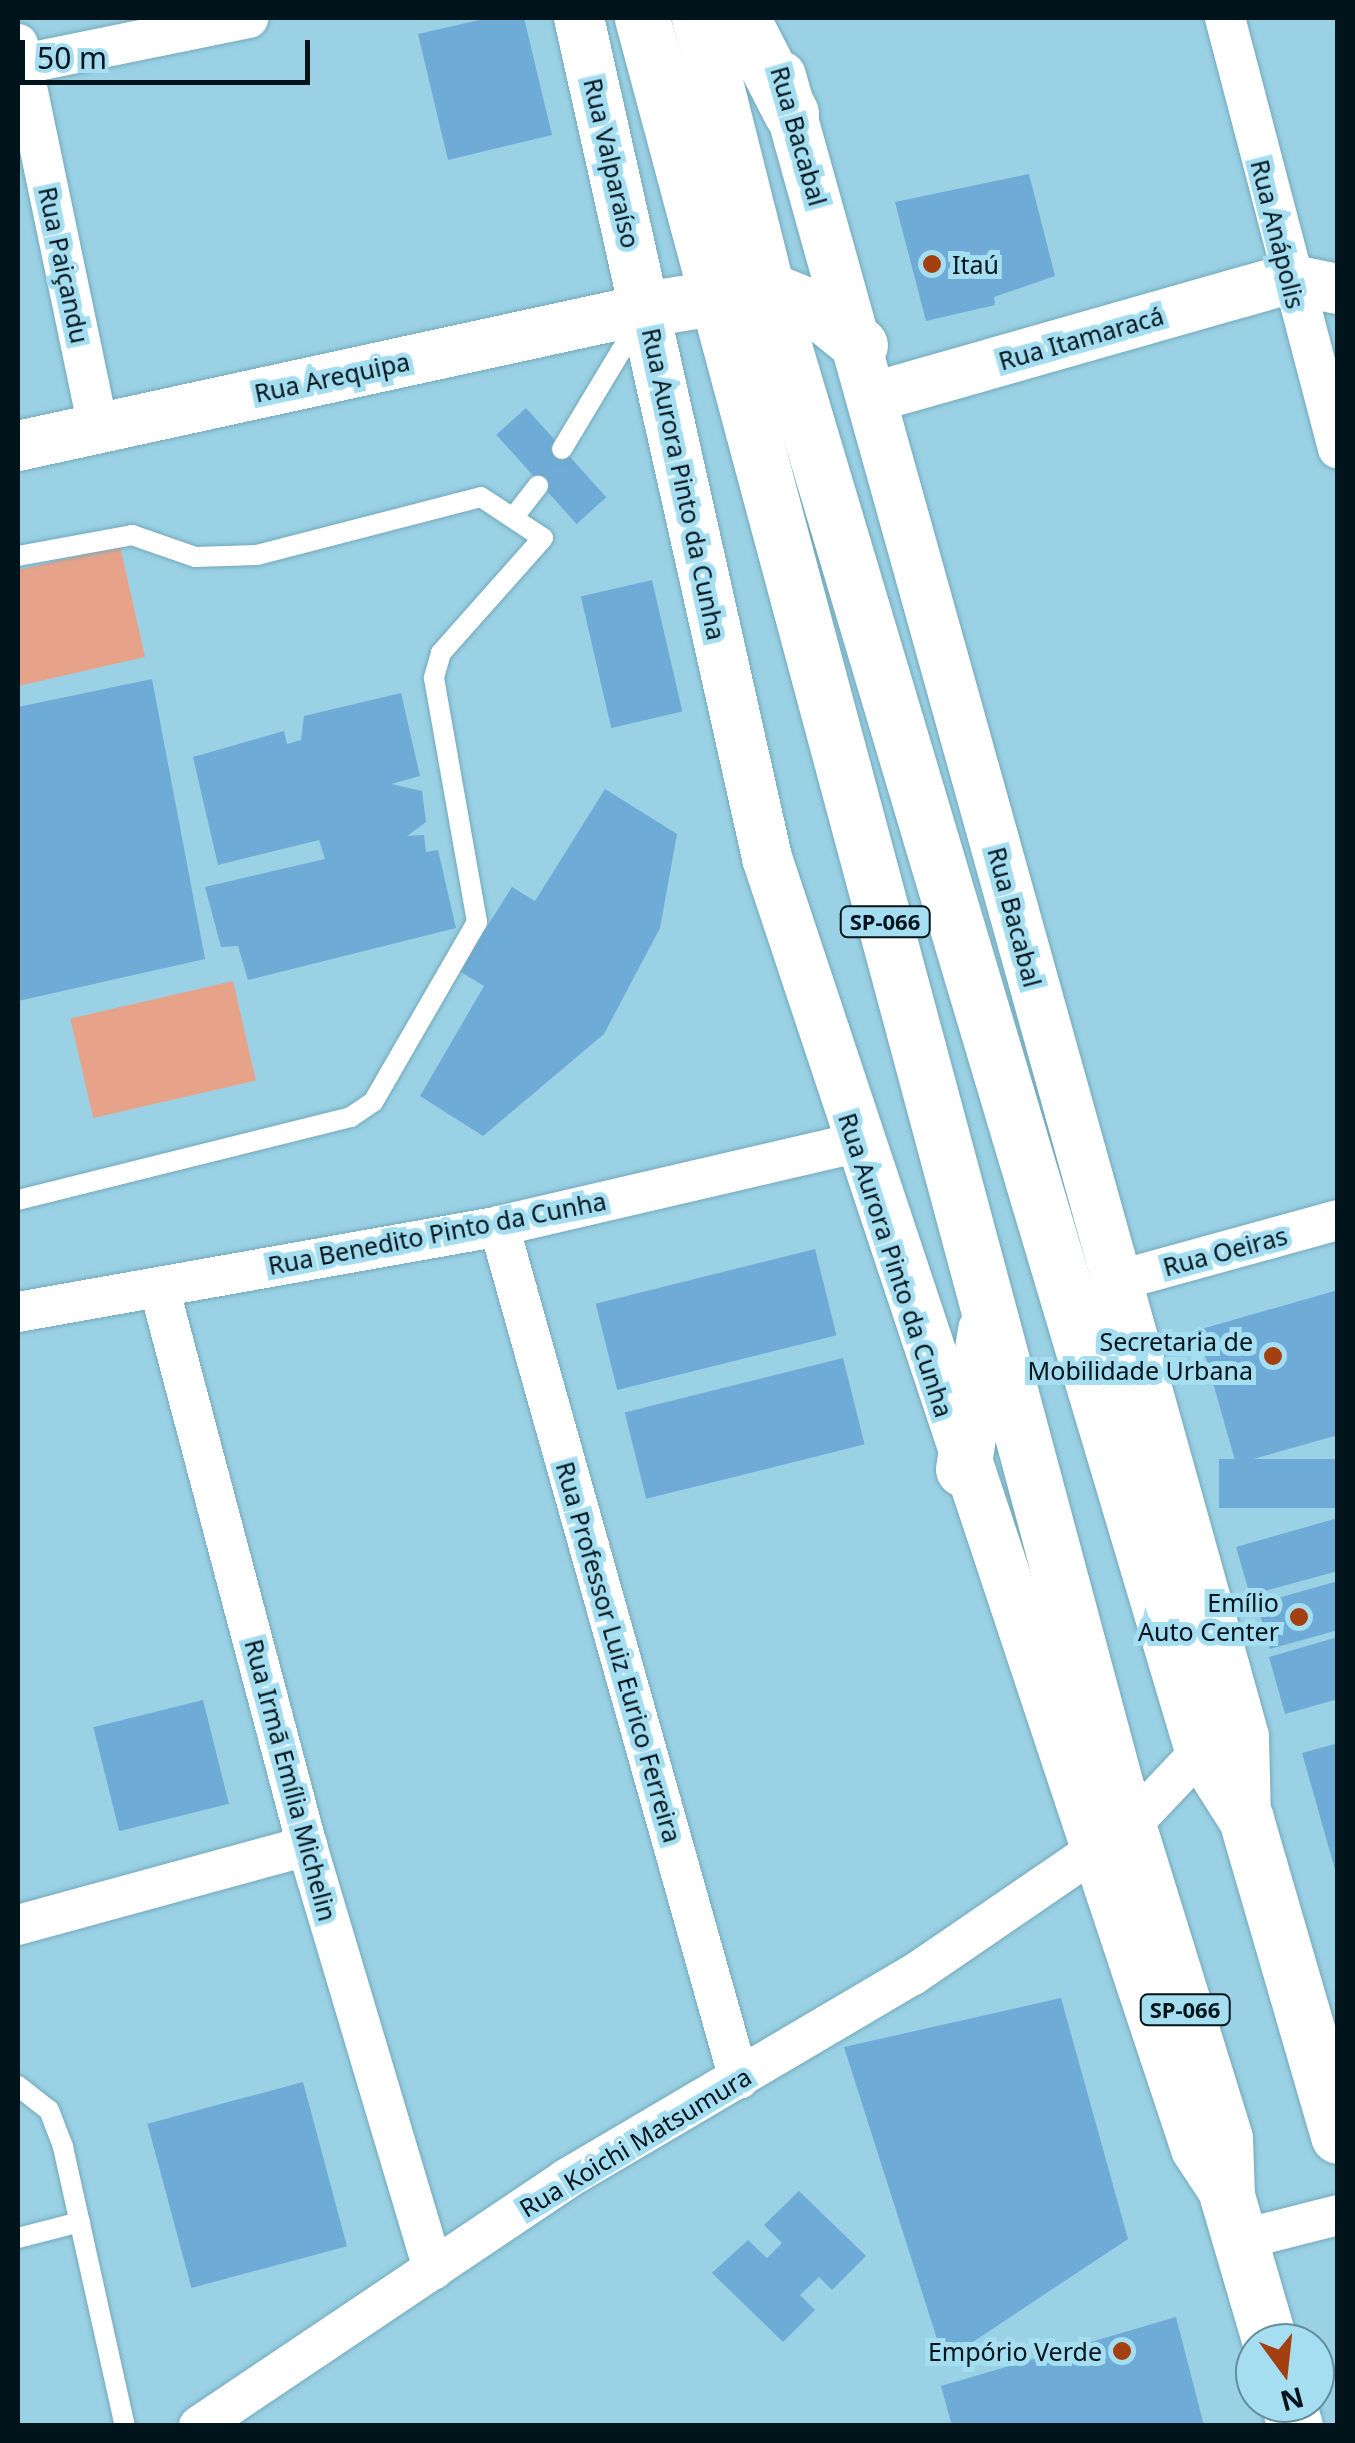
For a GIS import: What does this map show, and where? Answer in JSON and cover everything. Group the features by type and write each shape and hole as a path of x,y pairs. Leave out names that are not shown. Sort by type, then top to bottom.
{"main road":[{"name":"SP-066","path":"642,18 741,292 1223,1743 1338,2136"},
{"name":"SP-066","path":"699,18 741,292 989,1308 1100,1847 1225,2138 1234,2218 1264,2323"},
{"path":"742,18 791,112"},
{"path":"646,309 741,292 814,308 860,345"},
{"path":"963,1469 989,1308"}],"street":[{"path":"19,58 248,18"},
{"name":"Rua Valparaíso","path":"579,18 646,309"},
{"name":"Rua Bacabal","path":"766,18 860,345 1113,1282 1223,1743"},
{"name":"Rua Anápolis","path":"1225,18 1288,278 1338,448"},
{"name":"Rua Paiçandu","path":"19,58 98,428"},
{"path":"1288,278 1338,289"},
{"name":"Rua Itamaracá","path":"874,397 1288,278"},
{"name":"Rua Arequipa","path":"18,446 646,309"},
{"name":"Rua Aurora Pinto da Cunha","path":"646,309 767,858 855,1143 963,1469 1100,1847"},
{"name":"Rua Benedito Pinto da Cunha","path":"18,1312 500,1226 855,1143"},
{"name":"Rua Oeiras","path":"1113,1282 1338,1220"},
{"name":"Rua Professor Luiz Eurico Ferreira","path":"500,1226 739,2079"},
{"name":"Rua Irmã Emília Michelin","path":"159,1287 307,1846 433,2270"},
{"name":"Rua Koichi Matsumura","path":"199,2426 433,2270 1100,1847 1223,1743"},
{"path":"18,1925 307,1846"},
{"path":"1234,2218 1338,2214"}],"lane":[{"path":"562,449 646,309"},
{"path":"516,514 538,486"},
{"path":"18,556 132,535 222,559 481,497 516,514 543,538 440,653 434,678 477,922 373,1102 351,1116 18,1200"},
{"path":"18,2086 50,2110 80,2222 125,2426"},
{"path":"18,2238 80,2222"}],"shaded area":[{"path":"120,546 145,657 18,686 18,570"},
{"path":"233,981 256,1080 93,1118 70,1019"}],"building":[{"path":"488,18 524,18 552,135 448,160 418,34"},
{"path":"1029,174 1055,276 994,297 995,305 926,321 895,202"},
{"path":"526,408 606,497 577,524 496,435"},
{"path":"652,580 682,712 611,728 581,596"},
{"path":"152,679 205,959 18,1001 18,707"},
{"path":"401,693 420,776 391,784 422,791 426,822 407,836 424,835 426,852 438,850 456,928 248,980 238,946 221,947 205,887 325,859 319,840 218,865 193,757 284,731 287,744 301,740 304,716"},
{"path":"605,789 677,834 660,928 604,1034 483,1136 420,1096 484,986 459,971 512,887 535,901"},
{"path":"815,1249 837,1335 617,1390 596,1304"},
{"path":"1338,1290 1338,1435 1236,1464 1198,1330"},
{"path":"843,1358 865,1444 646,1499 625,1412"},
{"path":"1219,1459 1338,1459 1338,1508 1219,1508"},
{"path":"1338,1518 1338,1571 1250,1595 1236,1547"},
{"name":"Emílio Auto Center","path":"1338,1581 1338,1630 1270,1649 1257,1604"},
{"path":"1338,1637 1338,1699 1285,1714 1269,1657"},
{"path":"203,1700 229,1804 119,1831 93,1727"},
{"path":"1338,1743 1338,1873 1336,1873 1302,1753"},
{"path":"1061,1998 1128,2239 944,2361 844,2047"},
{"path":"303,2082 347,2246 191,2288 147,2124"},
{"path":"799,2191 866,2256 832,2290 819,2277 800,2295 815,2310 783,2342 712,2273 748,2240 767,2258 782,2243 764,2225"},
{"name":"Empório Verde","path":"1176,2317 1204,2426 952,2426 941,2386"}],"place":[{"name":"Itaú","path":"932,264"},
{"name":"Secretaria de Mobilidade Urbana","path":"1273,1356"},
{"name":"Emílio Auto Center","path":"1299,1617"},
{"name":"Empório Verde","path":"1122,2351"}]}
